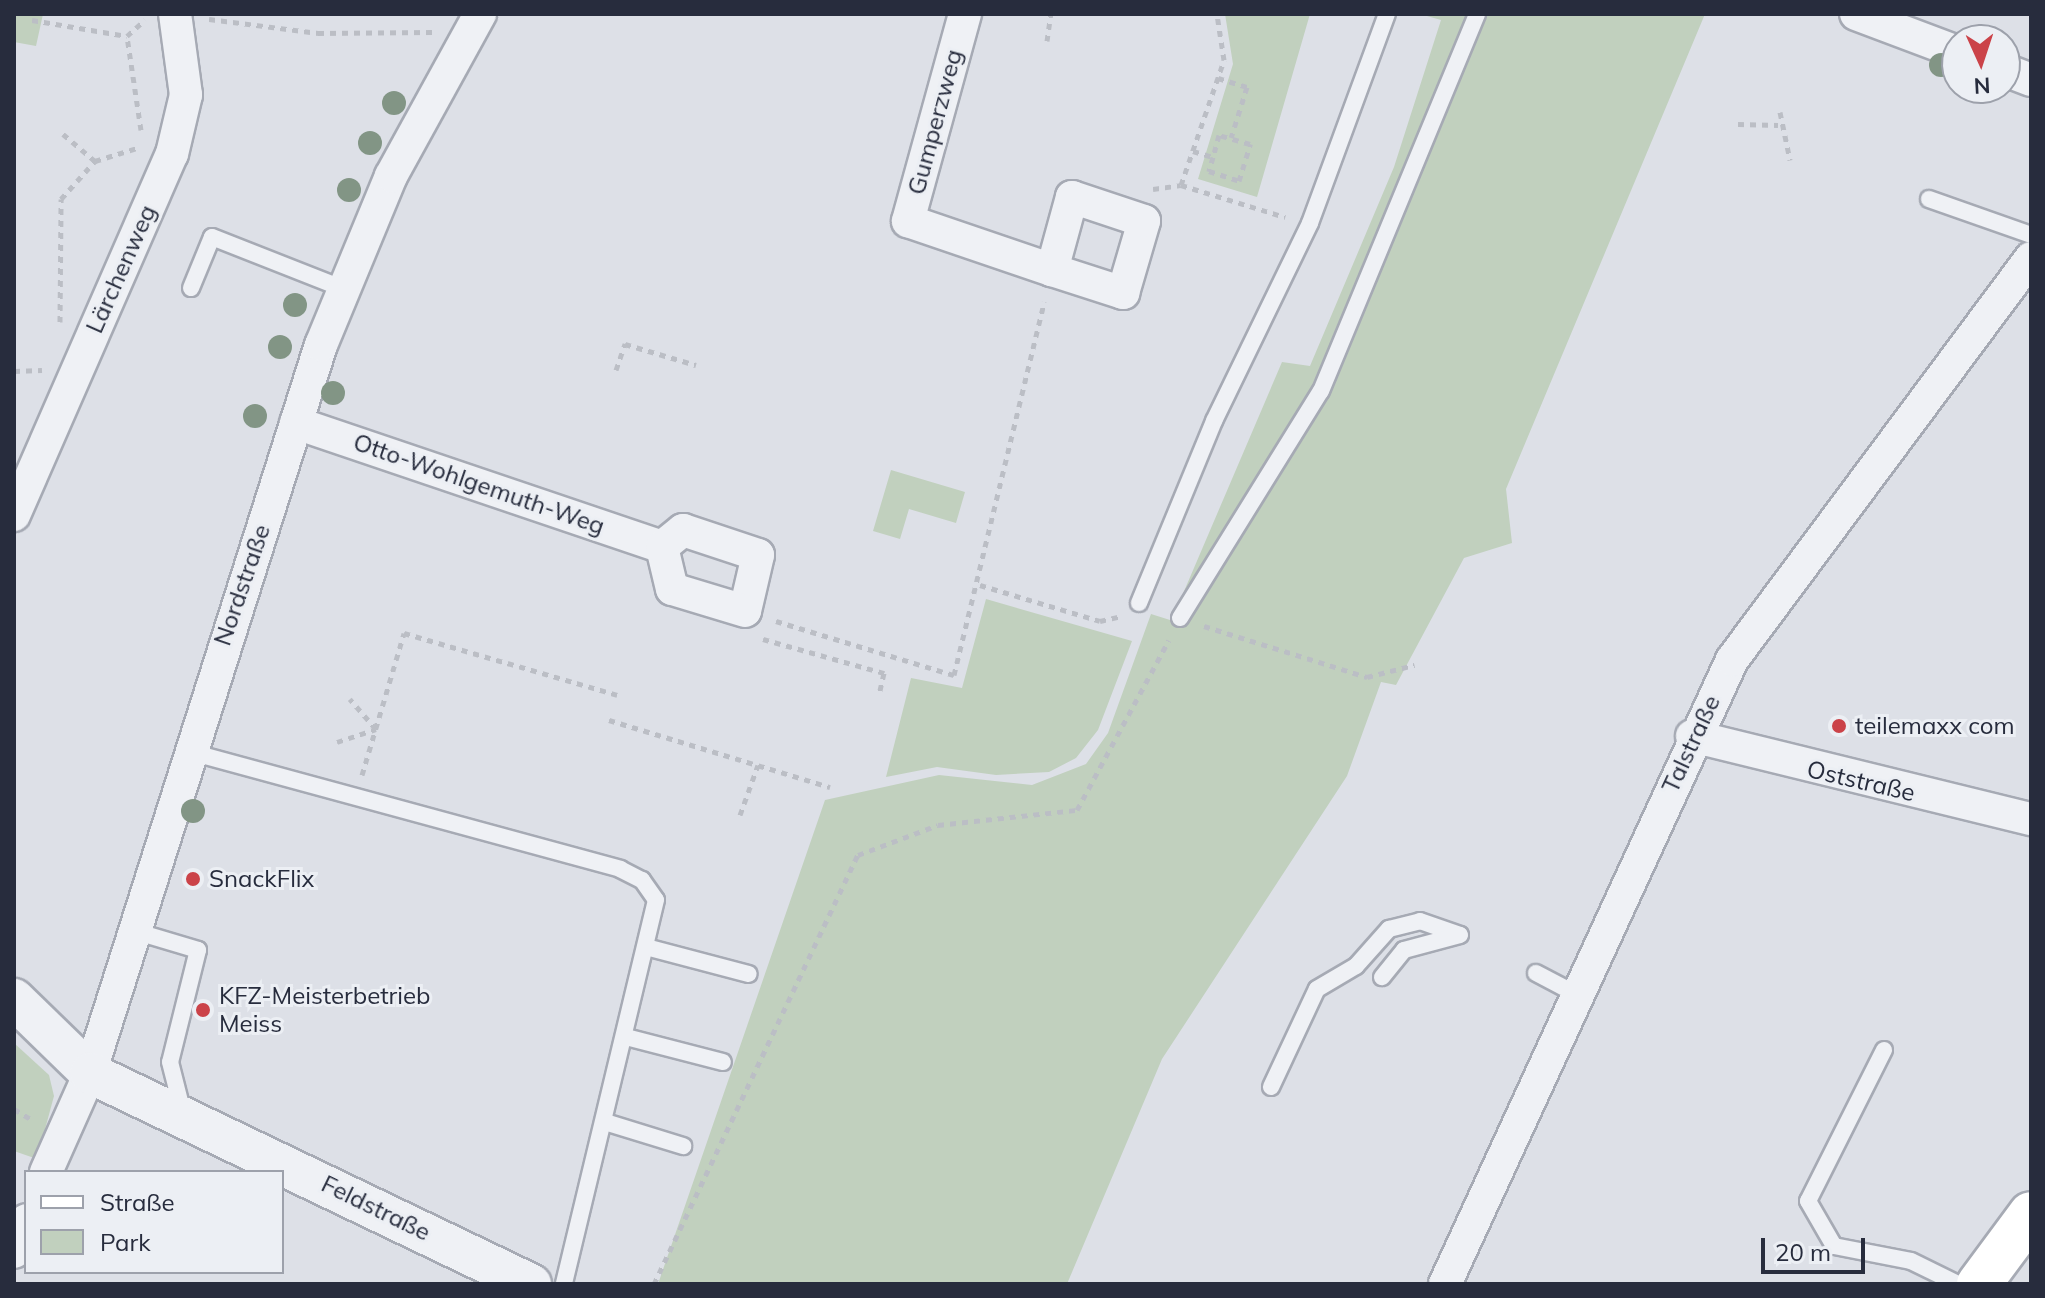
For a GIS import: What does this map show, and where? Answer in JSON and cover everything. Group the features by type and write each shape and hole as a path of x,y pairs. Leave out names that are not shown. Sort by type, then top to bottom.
{"main road":[{"path":"1979,1284 2031,1214"}],"street":[{"name":"Nordstraße","path":"47,1170 90,1073 187,751 344,289 391,176 480,14"},
{"name":"Gumperzweg","path":"965,14 908,221 1123,293 1144,221"},
{"path":"1856,14 1941,46"},
{"name":"Lärchenweg","path":"14,515 176,139 186,75 176,16"},
{"path":"1052,270 1072,197 1144,221"},
{"name":"Talstraße","path":"1445,1284 1687,746 1732,660 2031,258"},
{"name":"Otto-Wohlgemuth-Weg","path":"296,423 662,547"},
{"path":"683,530 758,555 749,624 672,589 662,547 683,530"},
{"name":"Oststraße","path":"1687,746 2031,819"},
{"path":"14,999 90,1073"},
{"name":"Feldstraße","path":"90,1073 183,1114 531,1284"},
{"path":"14,1252 24,1225"}],"lane":[{"path":"1139,603 1214,421 1310,223 1387,14"},
{"path":"1180,618 1321,391 1477,14"},
{"path":"1929,199 2031,235"},
{"path":"191,288 212,237 344,289"},
{"path":"187,751 642,880 656,900 626,1037 564,1284"},
{"path":"1271,1087 1317,989 1356,966 1389,929 1420,921 1468,939 1404,950 1382,977"},
{"path":"131,929 198,950 170,1062 183,1114"},
{"path":"646,947 749,974"},
{"path":"1536,973 1576,994"},
{"path":"626,1037 723,1062"},
{"path":"1884,1050 1808,1201 1834,1246 1911,1261 1958,1284"},
{"path":"605,1122 683,1146"}],"path":[{"path":"1047,41 1051,14"},
{"path":"1181,185 1224,60 1217,14"},
{"path":"143,147 127,36 137,22 176,16 318,33 437,33"},
{"path":"32,20 127,36"},
{"path":"1218,78 1247,87 1231,138"},
{"path":"1780,112 1778,125 1790,160"},
{"path":"1738,124 1778,125"},
{"path":"63,134 95,161"},
{"path":"1219,135 1250,144 1239,181 1209,171 1213,157 1219,135"},
{"path":"61,339 61,199 95,161 176,139"},
{"path":"1193,151 1213,157"},
{"path":"1144,221 1154,184 1181,185 1271,214"},
{"path":"749,624 954,675 980,585 1052,270"},
{"path":"616,370 625,344 696,365"},
{"path":"980,585 1100,621 1137,621"},
{"path":"654,1284 858,855 938,825 1077,810 1180,618 1367,677 1414,665"},
{"path":"749,624 884,673 879,695"},
{"path":"355,799 404,633 617,695"},
{"path":"350,699 376,729"},
{"path":"609,720 830,787"},
{"path":"337,742 376,729"},
{"path":"740,815 758,765"}],"green space":[{"path":"14,14 43,14 36,46 14,42"},
{"path":"1225,14 1310,14 1257,197 1198,179 1233,64"},
{"path":"1420,14 1705,14 1506,489 1512,543 1464,558 1396,685 1381,682 1347,776 1162,1059 1067,1284 658,1284 825,800 939,775 1032,785 1086,764 1108,733 1151,614 1170,620 1179,603 1282,362 1310,366 1394,167 1441,20"},
{"path":"891,470 965,492 956,523 909,509 900,539 873,531"},
{"path":"986,599 1132,641 1098,730 1076,758 1049,772 996,775 937,767 886,777 911,678 962,688"},
{"path":"14,1043 49,1075 54,1096 37,1159 14,1151"}],"place":[{"name":"teilemaxx com","path":"1839,726"},
{"name":"SnackFlix","path":"193,879"},
{"name":"KFZ-Meisterbetrieb Meiss","path":"203,1010"}]}
